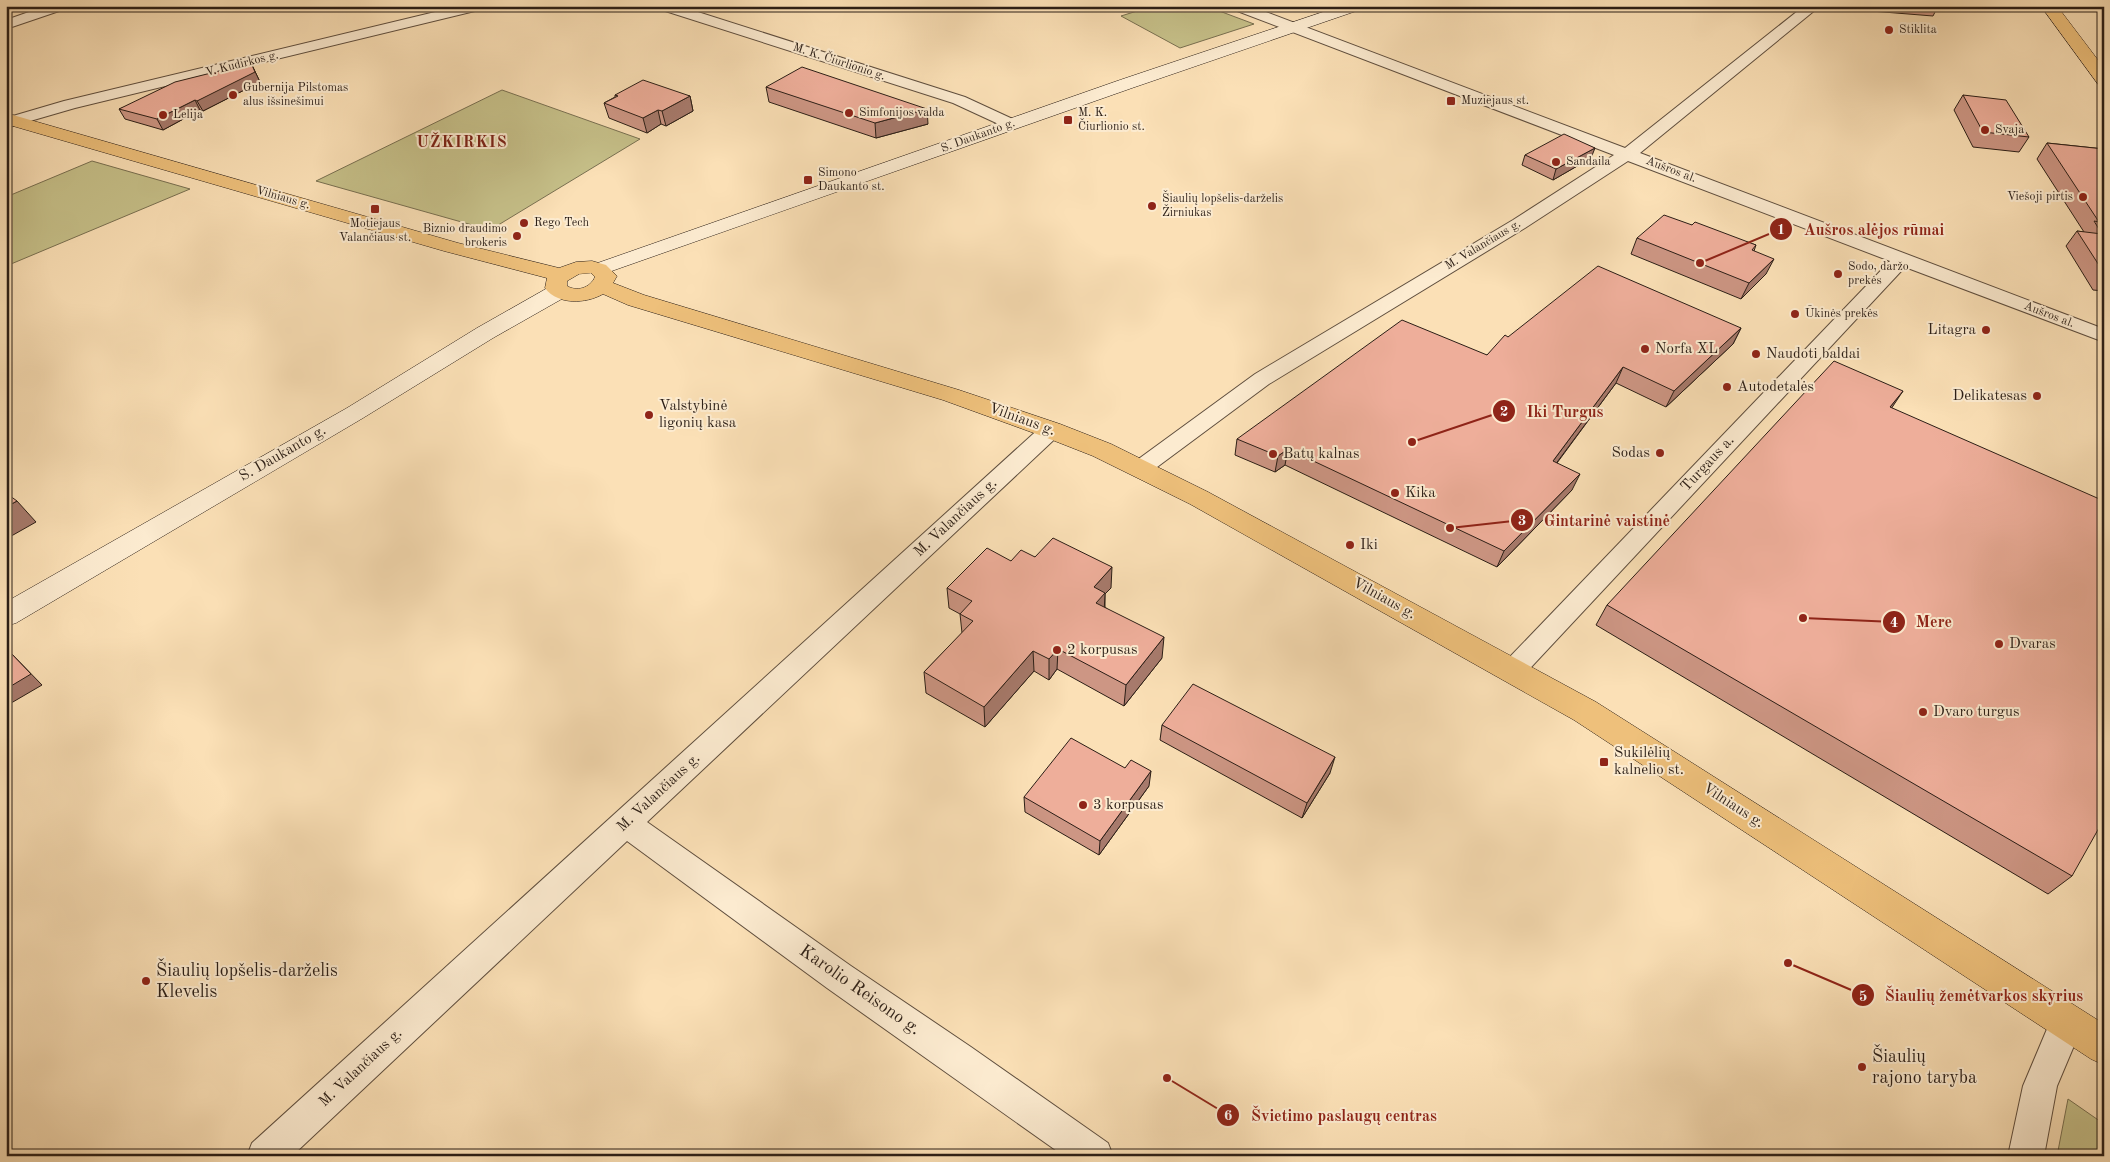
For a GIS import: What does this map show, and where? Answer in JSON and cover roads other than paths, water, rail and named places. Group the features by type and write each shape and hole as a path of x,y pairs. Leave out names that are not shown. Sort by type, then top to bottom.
{"main road":[{"name":"S. Daukanto g.","path":"600,277 1010,124 1357,6"},
{"path":"2049,6 2104,80"},
{"name":"Vilniaus g.","path":"9,120 451,247 560,283 572,295 580,294 600,277 636,300 951,395 1052,430 1141,468 1585,711 2104,1046"},
{"name":"S. Daukanto g.","path":"6,615 355,413 560,283"}],"street":[{"path":"6,25 60,6"},
{"name":"V. Kudirkos g.","path":"9,120 479,6"},
{"name":"M. K. Čiurlionio g.","path":"664,6 959,100 1010,124"},
{"name":"Aušros al.","path":"1237,6 2104,336"},
{"name":"M. Valančiaus g.","path":"1141,468 1262,380 1519,224 1628,154 1813,6"},
{"name":"Turgaus a.","path":"1513,670 1902,259"},
{"name":"M. Valančiaus g.","path":"266,1156 1052,430"},
{"name":"Karolio Reisono g.","path":"626,823 839,977 959,1059 1094,1156"},
{"path":"2026,1156 2040,1086 2067,1022"}],"place":[{"name":"Stiklita","path":"1889,30"},
{"name":"Gubernija Pilstomas alus išsinešimui","path":"233,95"},
{"name":"Muziejaus st.","path":"1451,101"},
{"name":"Simfonijos valda","path":"849,113"},
{"name":"Lelija","path":"163,115"},
{"name":"M. K. Čiurlionio st.","path":"1068,120"},
{"name":"Svaja","path":"1985,130"},
{"name":"Sandaila","path":"1556,162"},
{"name":"Simono Daukanto st.","path":"808,180"},
{"name":"Viešoji pirtis","path":"2083,197"},
{"name":"Šiaulių lopšelis-darželis Žirniukas","path":"1152,206"},
{"name":"Motiejaus Valančiaus st.","path":"375,209"},
{"name":"Rego Tech","path":"524,223"},
{"name":"Biznio draudimo brokeris","path":"517,236"},
{"name":"Aušros alėjos rūmai","path":"1700,263"},
{"name":"Sodo, daržo prekės","path":"1838,274"},
{"name":"Ūkinės prekės","path":"1795,314"},
{"name":"Litagra","path":"1986,330"},
{"name":"Norfa XL","path":"1645,349"},
{"name":"Naudoti baldai","path":"1756,354"},
{"name":"Autodetalės","path":"1727,387"},
{"name":"Delikatesas","path":"2037,396"},
{"name":"Valstybinė ligonių kasa","path":"649,415"},
{"name":"Iki Turgus","path":"1412,442"},
{"name":"Sodas","path":"1660,453"},
{"name":"Batų kalnas","path":"1273,454"},
{"name":"Kika","path":"1395,493"},
{"name":"Gintarinė vaistinė","path":"1450,528"},
{"name":"Iki","path":"1350,545"},
{"name":"Mere","path":"1803,618"},
{"name":"Dvaras","path":"1999,644"},
{"name":"2 korpusas","path":"1057,650"},
{"name":"Dvaro turgus","path":"1923,712"},
{"name":"Sukilėlių kalnelio st.","path":"1604,762"},
{"name":"3 korpusas","path":"1083,805"},
{"name":"Šiaulių žemėtvarkos skyrius","path":"1788,963"},
{"name":"Šiaulių lopšelis-darželis Klevelis","path":"146,981"},
{"name":"Šiaulių rajono taryba","path":"1862,1067"},
{"name":"Švietimo paslaugų centras","path":"1167,1078"}],"district":[{"name":"UŽKIRKIS","path":"462,143"}]}
